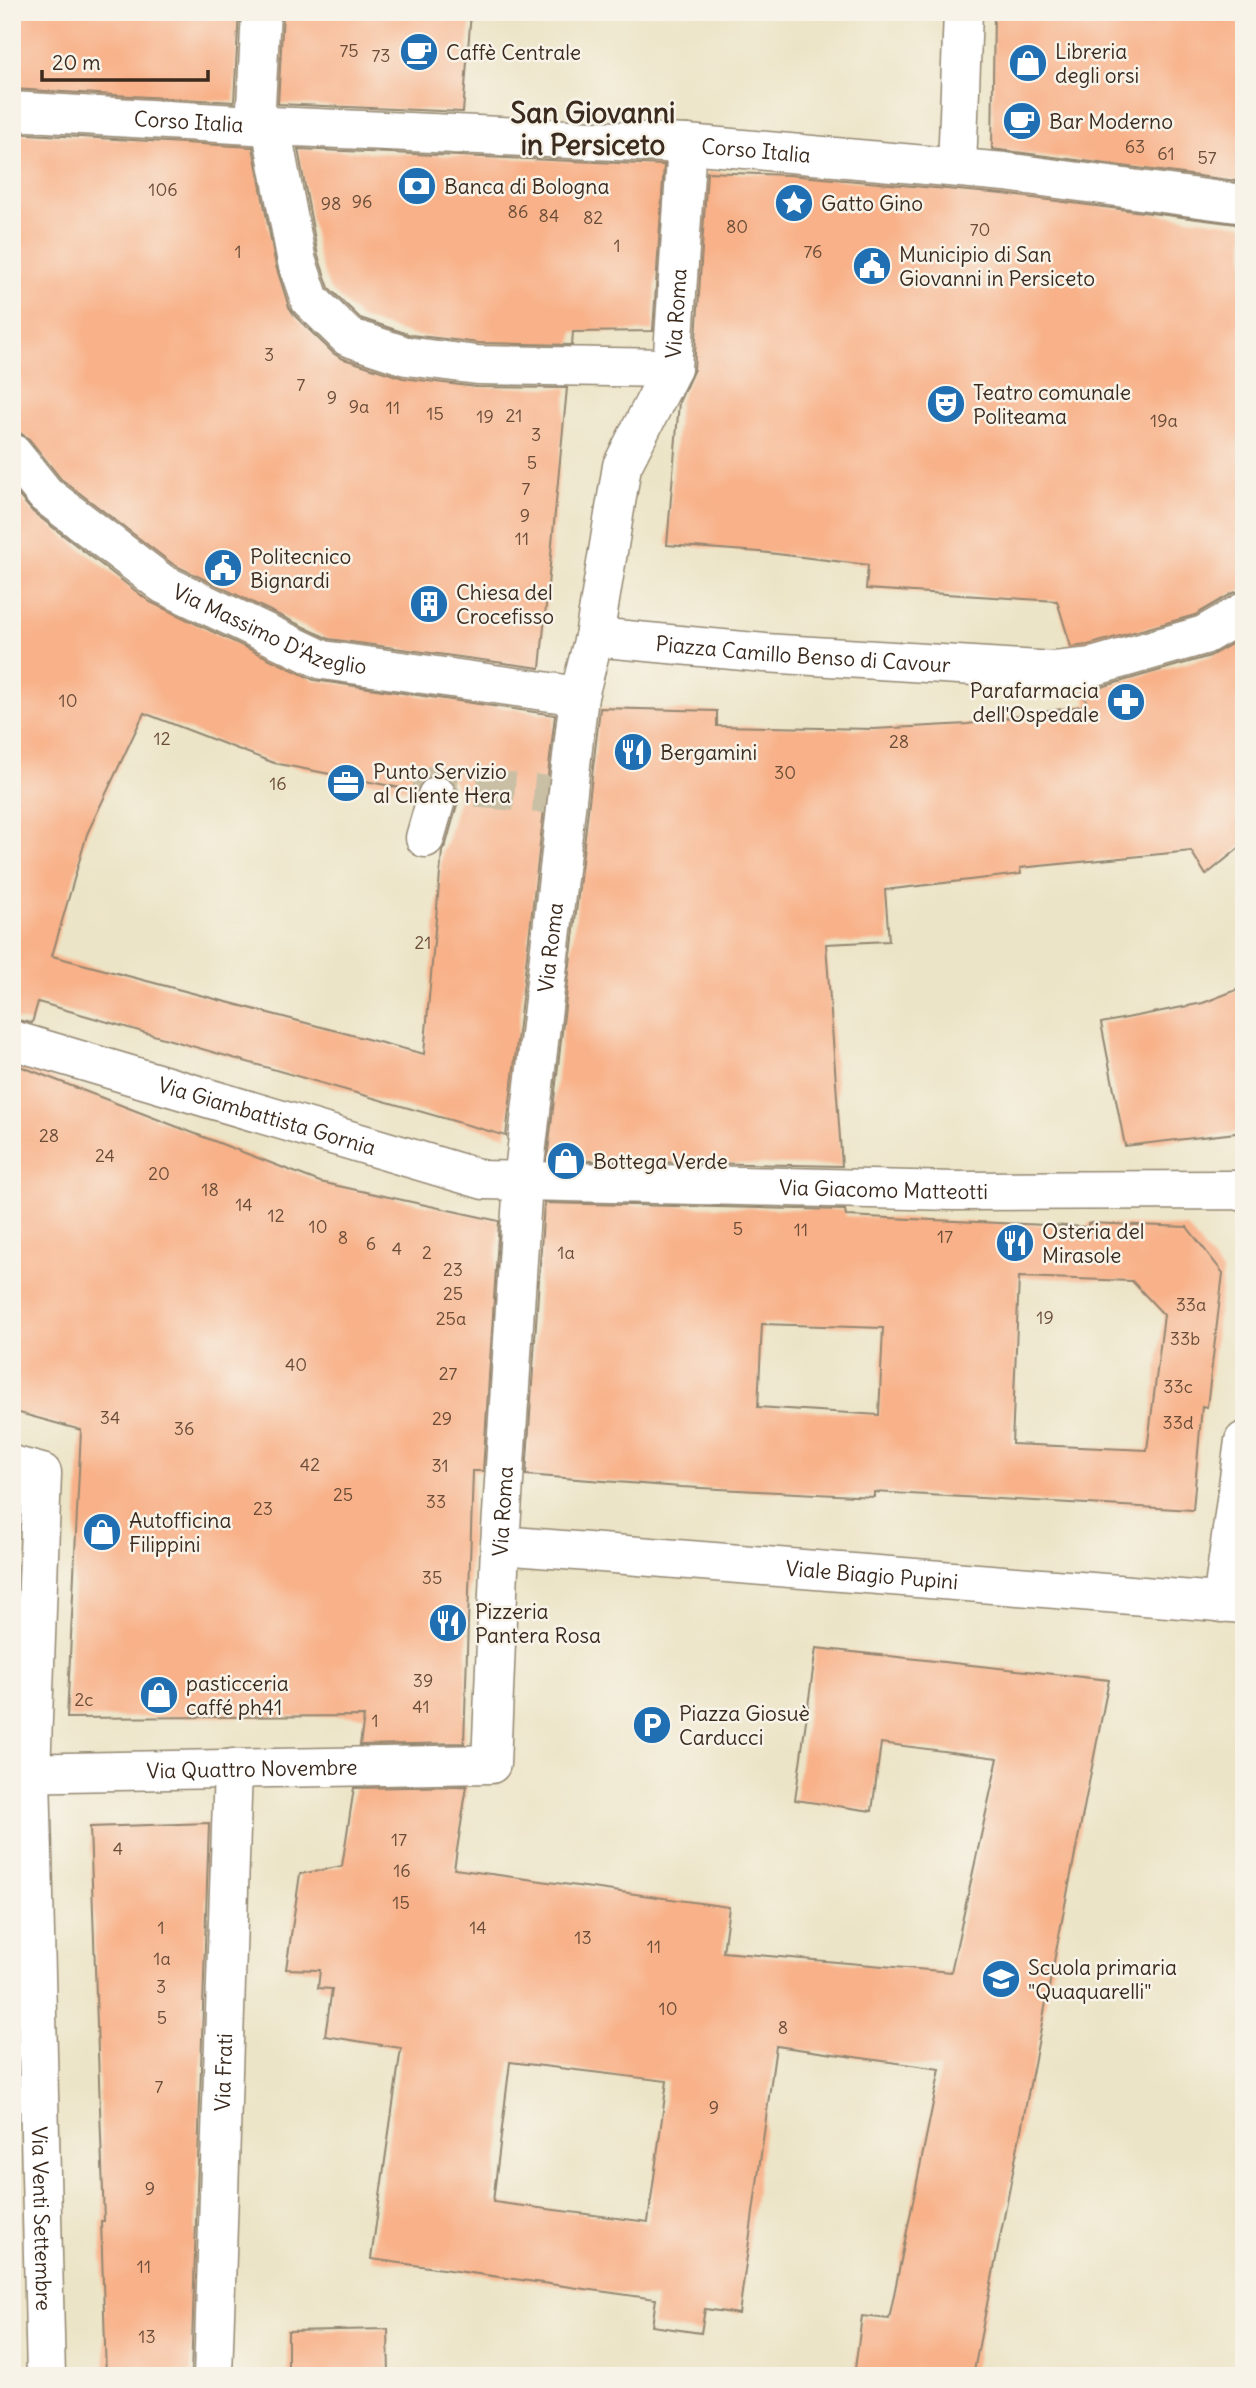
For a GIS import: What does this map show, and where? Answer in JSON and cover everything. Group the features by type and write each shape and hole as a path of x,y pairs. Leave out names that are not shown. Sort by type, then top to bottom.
{"street":[{"path":"261,12 263,126 297,262 310,300 348,337 406,356 477,365 672,368"},
{"path":"957,167 963,12"},
{"name":"Corso Italia","path":"12,111 263,126 687,144 957,167 1244,204"},
{"name":"Via Roma","path":"491,1764 500,1545 523,1181 560,796 579,696 594,637 622,466 672,368 687,144"},
{"name":"Via Massimo D'Azeglio","path":"12,453 46,495 163,584 323,660 579,696"},
{"name":"Piazza Camillo Benso di Cavour","path":"594,637 765,653 1055,671 1092,667 1204,635 1244,612"},
{"path":"425,838 437,796"},
{"name":"Via Giambattista Gornia","path":"12,1040 484,1180 523,1181"},
{"name":"Via Giacomo Matteotti","path":"523,1181 954,1191 1244,1192"},
{"path":"1233,1604 1244,1441"},
{"name":"Via Venti Settembre","path":"27,1469 22,1773 46,2376"},
{"name":"Viale Biagio Pupini","path":"500,1545 1233,1604"},
{"name":"Via Quattro Novembre","path":"22,1773 491,1764"},
{"name":"Via Frati","path":"213,2376 233,1769"}],"building":[{"path":"12,12 239,12 234,102 12,89"},
{"path":"283,12 471,12 463,112 278,104"},
{"path":"994,12 1244,12 1244,182 992,149"},
{"path":"12,133 253,147 276,266 289,307 333,353 403,378 477,387 567,388 540,668 329,639 174,565 61,479 29,439 20,433 12,432"},
{"path":"298,149 664,165 653,331 573,332 572,345 479,343 411,335 360,318 329,288 318,256"},
{"path":"707,172 789,175 1003,194 1244,225 1244,590 1233,593 1195,615 1088,645 1071,647 1057,601 866,589 868,565 760,552 667,545 679,402 694,369"},
{"path":"12,488 33,512 150,602 314,680 555,715 506,1136 38,1002 32,1023 12,1019","holes":["144,713 274,763 416,791 421,781 431,775 444,775 453,781 458,790 458,801 442,851 424,1054 52,956 87,834"]},
{"path":"1244,637 1244,844 1206,875 1191,851 1020,868 1021,874 885,890 889,941 826,944 842,1166 547,1160 600,708 717,711 717,726 874,729 968,724 1087,705 1083,690 1210,656"},
{"path":"1244,987 1244,1132 1125,1146 1101,1023 1203,1003"},
{"path":"12,1063 320,1182 499,1221 483,1471 473,1471 464,1743 360,1745 364,1716 67,1718 81,1430 12,1411"},
{"path":"544,1203 845,1210 846,1216 1088,1227 1088,1223 1187,1227 1223,1273 1207,1407 1202,1406 1193,1510 874,1492 874,1497 681,1487 526,1475","holes":["1019,1277 1132,1281 1164,1315 1147,1450 1012,1444","762,1324 883,1328 879,1415 758,1407"]},
{"path":"816,1648 1109,1680 973,2376 854,2376 862,2316 889,2319 940,2069 776,2046 739,2314 705,2309 701,2333 652,2326 656,2299 371,2259 401,2048 325,2036 332,1989 318,1988 320,1970 286,1969 300,1874 342,1866 354,1788 467,1786 454,1869 729,1907 723,1952 951,1972 998,1758 881,1743 872,1811 795,1800","holes":["510,2062 667,2081 648,2222 493,2202"]},
{"path":"209,1823 191,2376 106,2376 101,2221 104,2221 90,1827"},
{"path":"388,2329 389,2376 288,2376 288,2331"}],"tunnel":[{"path":"437,796 432,785 554,795"}],"place":[{"name":"Caffè Centrale","path":"419,52"},
{"name":"Libreria degli orsi","path":"1028,63"},
{"name":"Bar Moderno","path":"1022,121"},
{"name":"Banca di Bologna","path":"417,186"},
{"name":"Gatto Gino","path":"794,203"},
{"name":"Municipio di San Giovanni in Persiceto","path":"872,266"},
{"name":"Teatro comunale Politeama","path":"946,404"},
{"name":"Politecnico Bignardi","path":"223,568"},
{"name":"Chiesa del Crocefisso","path":"429,604"},
{"name":"Parafarmacia dell'Ospedale","path":"1126,702"},
{"name":"Bergamini","path":"633,752"},
{"name":"Punto Servizio al Cliente Hera","path":"346,783"},
{"name":"Bottega Verde","path":"566,1161"},
{"name":"Osteria del Mirasole","path":"1015,1243"},
{"name":"Autofficina Filippini","path":"102,1532"},
{"name":"Pizzeria Pantera Rosa","path":"448,1623"},
{"name":"pasticceria caffé ph41","path":"159,1695"},
{"name":"Piazza Giosuè Carducci","path":"652,1725"},
{"name":"Scuola primaria \"Quaquarelli\"","path":"1001,1979"}],"district":[{"name":"San Giovanni in Persiceto","path":"593,129"}]}
